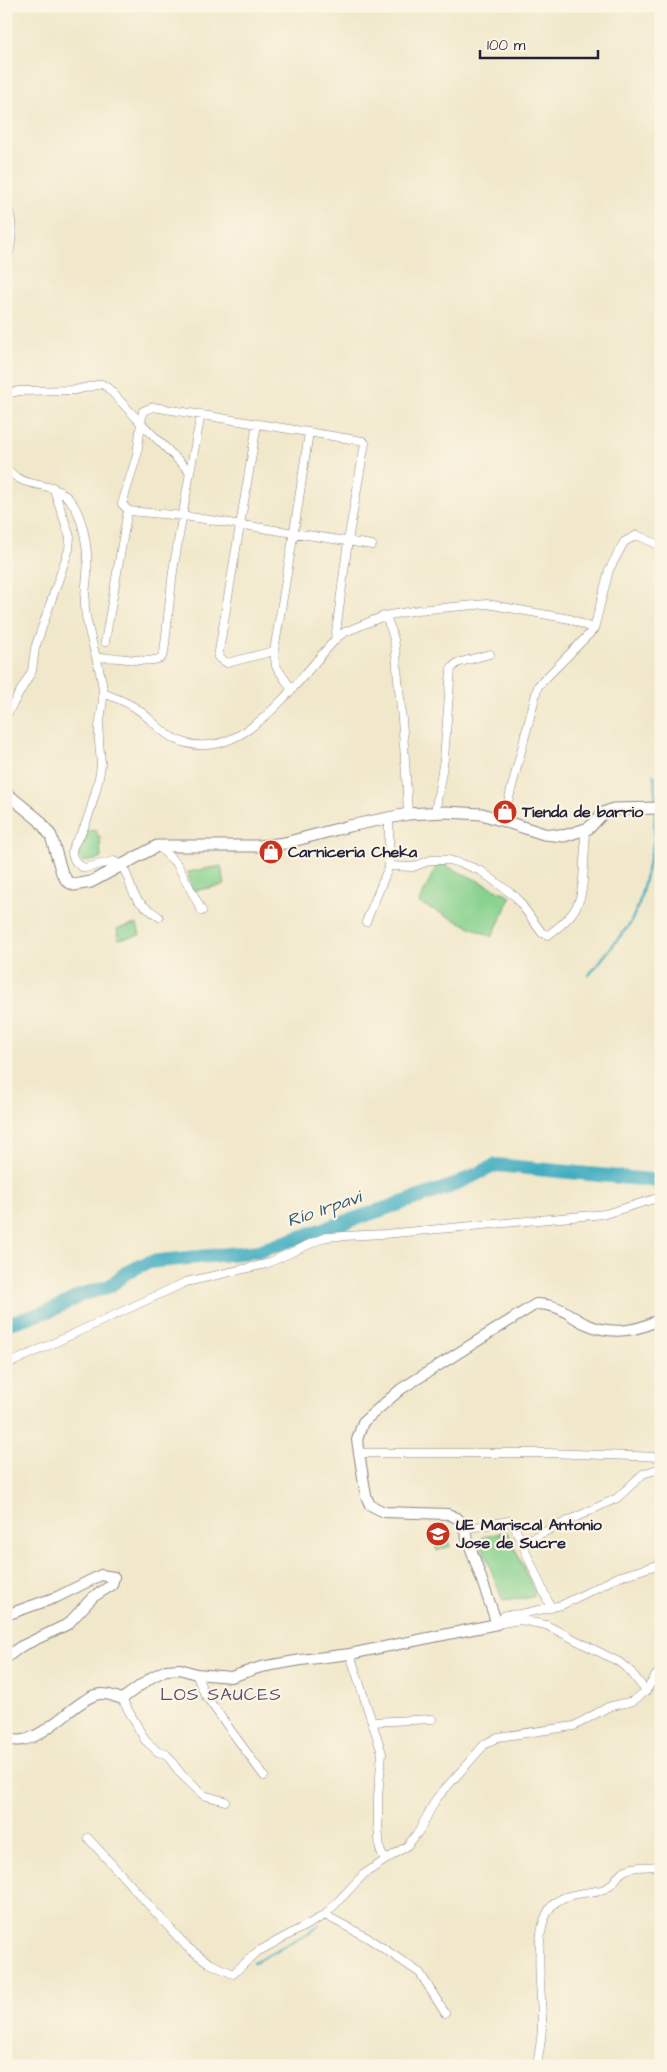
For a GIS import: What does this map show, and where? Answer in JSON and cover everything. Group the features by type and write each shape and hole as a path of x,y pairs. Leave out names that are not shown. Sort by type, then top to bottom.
{"main road":[{"path":"6,793 34,814 51,836 62,873 66,881 74,885 91,882 157,846 259,846 285,843 349,826 408,814 462,812 503,820 544,834 564,836 584,830 603,813 613,809 655,808"}],"street":[{"path":"6,202 12,223 13,240 6,266"},
{"path":"6,394 19,391 75,390 102,384 190,472"},
{"path":"335,640 348,541 365,443 363,441 153,407 143,411 137,455 122,504 129,511 184,516 294,532 348,541 372,545"},
{"path":"98,658 130,658 150,662 161,658 164,653 173,571 201,414"},
{"path":"256,424 218,657 227,663 274,651"},
{"path":"292,690 276,666 274,651 294,532 308,432"},
{"path":"6,468 19,480 34,485 53,487 69,499 76,510 81,525 87,574 84,590 85,610 98,658 103,693 98,744 99,776 88,817 72,851 74,860 85,868 114,861 122,865 129,877 137,899 159,917"},
{"path":"6,716 32,671 35,648 69,549 70,537 53,487"},
{"path":"105,642 129,511"},
{"path":"503,820 538,686 594,629 604,584 624,542 637,535 661,546"},
{"path":"103,693 135,707 172,737 194,745 205,746 230,739 251,728 292,690 335,640 345,632 384,616 418,610 497,604 524,612 570,619 594,629"},
{"path":"384,616 390,624 396,656 406,744 408,814"},
{"path":"435,813 444,759 450,669 457,663 490,654"},
{"path":"366,922 389,866 389,819"},
{"path":"389,866 413,867 431,860 449,860 481,871 516,897 542,933 548,935 573,914 580,901 584,887 584,830"},
{"path":"157,846 174,859 202,911"},
{"path":"6,1366 186,1282 266,1264 325,1237 605,1214 661,1198"},
{"path":"497,1624 464,1529 457,1518 448,1514 384,1512 370,1505 366,1496 358,1453 357,1440 363,1422 401,1389 536,1304 552,1305 568,1311 585,1323 603,1330 641,1329 661,1318"},
{"path":"358,1453 547,1453 661,1457"},
{"path":"521,1543 617,1498 642,1474 661,1468"},
{"path":"464,1529 510,1521 551,1608"},
{"path":"497,1624 505,1615 551,1608 574,1600 618,1577 661,1564"},
{"path":"6,1616 57,1597 101,1575 114,1577 112,1586 93,1597 68,1624 20,1647 6,1658"},
{"path":"122,1699 152,1677 166,1670 180,1669 196,1674 231,1677 261,1667 350,1654 520,1620 546,1625 619,1662 631,1672 646,1691"},
{"path":"350,1654 382,1752 378,1796 380,1850 385,1860"},
{"path":"88,1838 187,1947 209,1963 234,1974 257,1952 325,1916 364,1874 396,1855 407,1846 419,1831 436,1799 485,1744 498,1738 574,1726 608,1707 633,1701 646,1691 656,1675 661,1673"},
{"path":"196,1674 205,1695 264,1776"},
{"path":"6,1738 23,1741 39,1734 94,1695 106,1694 122,1699 146,1740 158,1752 166,1754 181,1774 203,1795 225,1801"},
{"path":"372,1722 432,1719"},
{"path":"537,2066 542,2027 539,1946 547,1916 552,1906 559,1900 608,1887 629,1869 661,1866"},
{"path":"325,1916 368,1938 420,1973 444,2013"}],"green space":[{"path":"97,830 97,836 100,836 101,859 83,862 77,853 85,831"},
{"path":"438,862 511,896 492,937 419,903"},
{"path":"221,866 225,885 192,891 188,872"},
{"path":"137,924 140,935 119,939 117,929"},
{"path":"444,1525 451,1546 437,1551 430,1531"},
{"path":"504,1532 508,1533 535,1593 533,1597 503,1601 480,1541 483,1537"}],"waterway":[{"path":"654,775 656,804"},
{"path":"589,975 630,924 639,904 654,841 655,812"},
{"name":"Río Irpavi","path":"6,1324 52,1310 81,1295 110,1286 127,1272 149,1262 259,1251 449,1187 496,1165 661,1181"},
{"path":"254,1962 307,1934 319,1925"}],"place":[{"name":"Tienda de barrio","path":"505,812"},
{"name":"Carniceria Cheka","path":"271,852"},
{"name":"UE Mariscal Antonio Jose de Sucre","path":"438,1534"}],"district":[{"name":"LOS SAUCES","path":"221,1694"}]}
